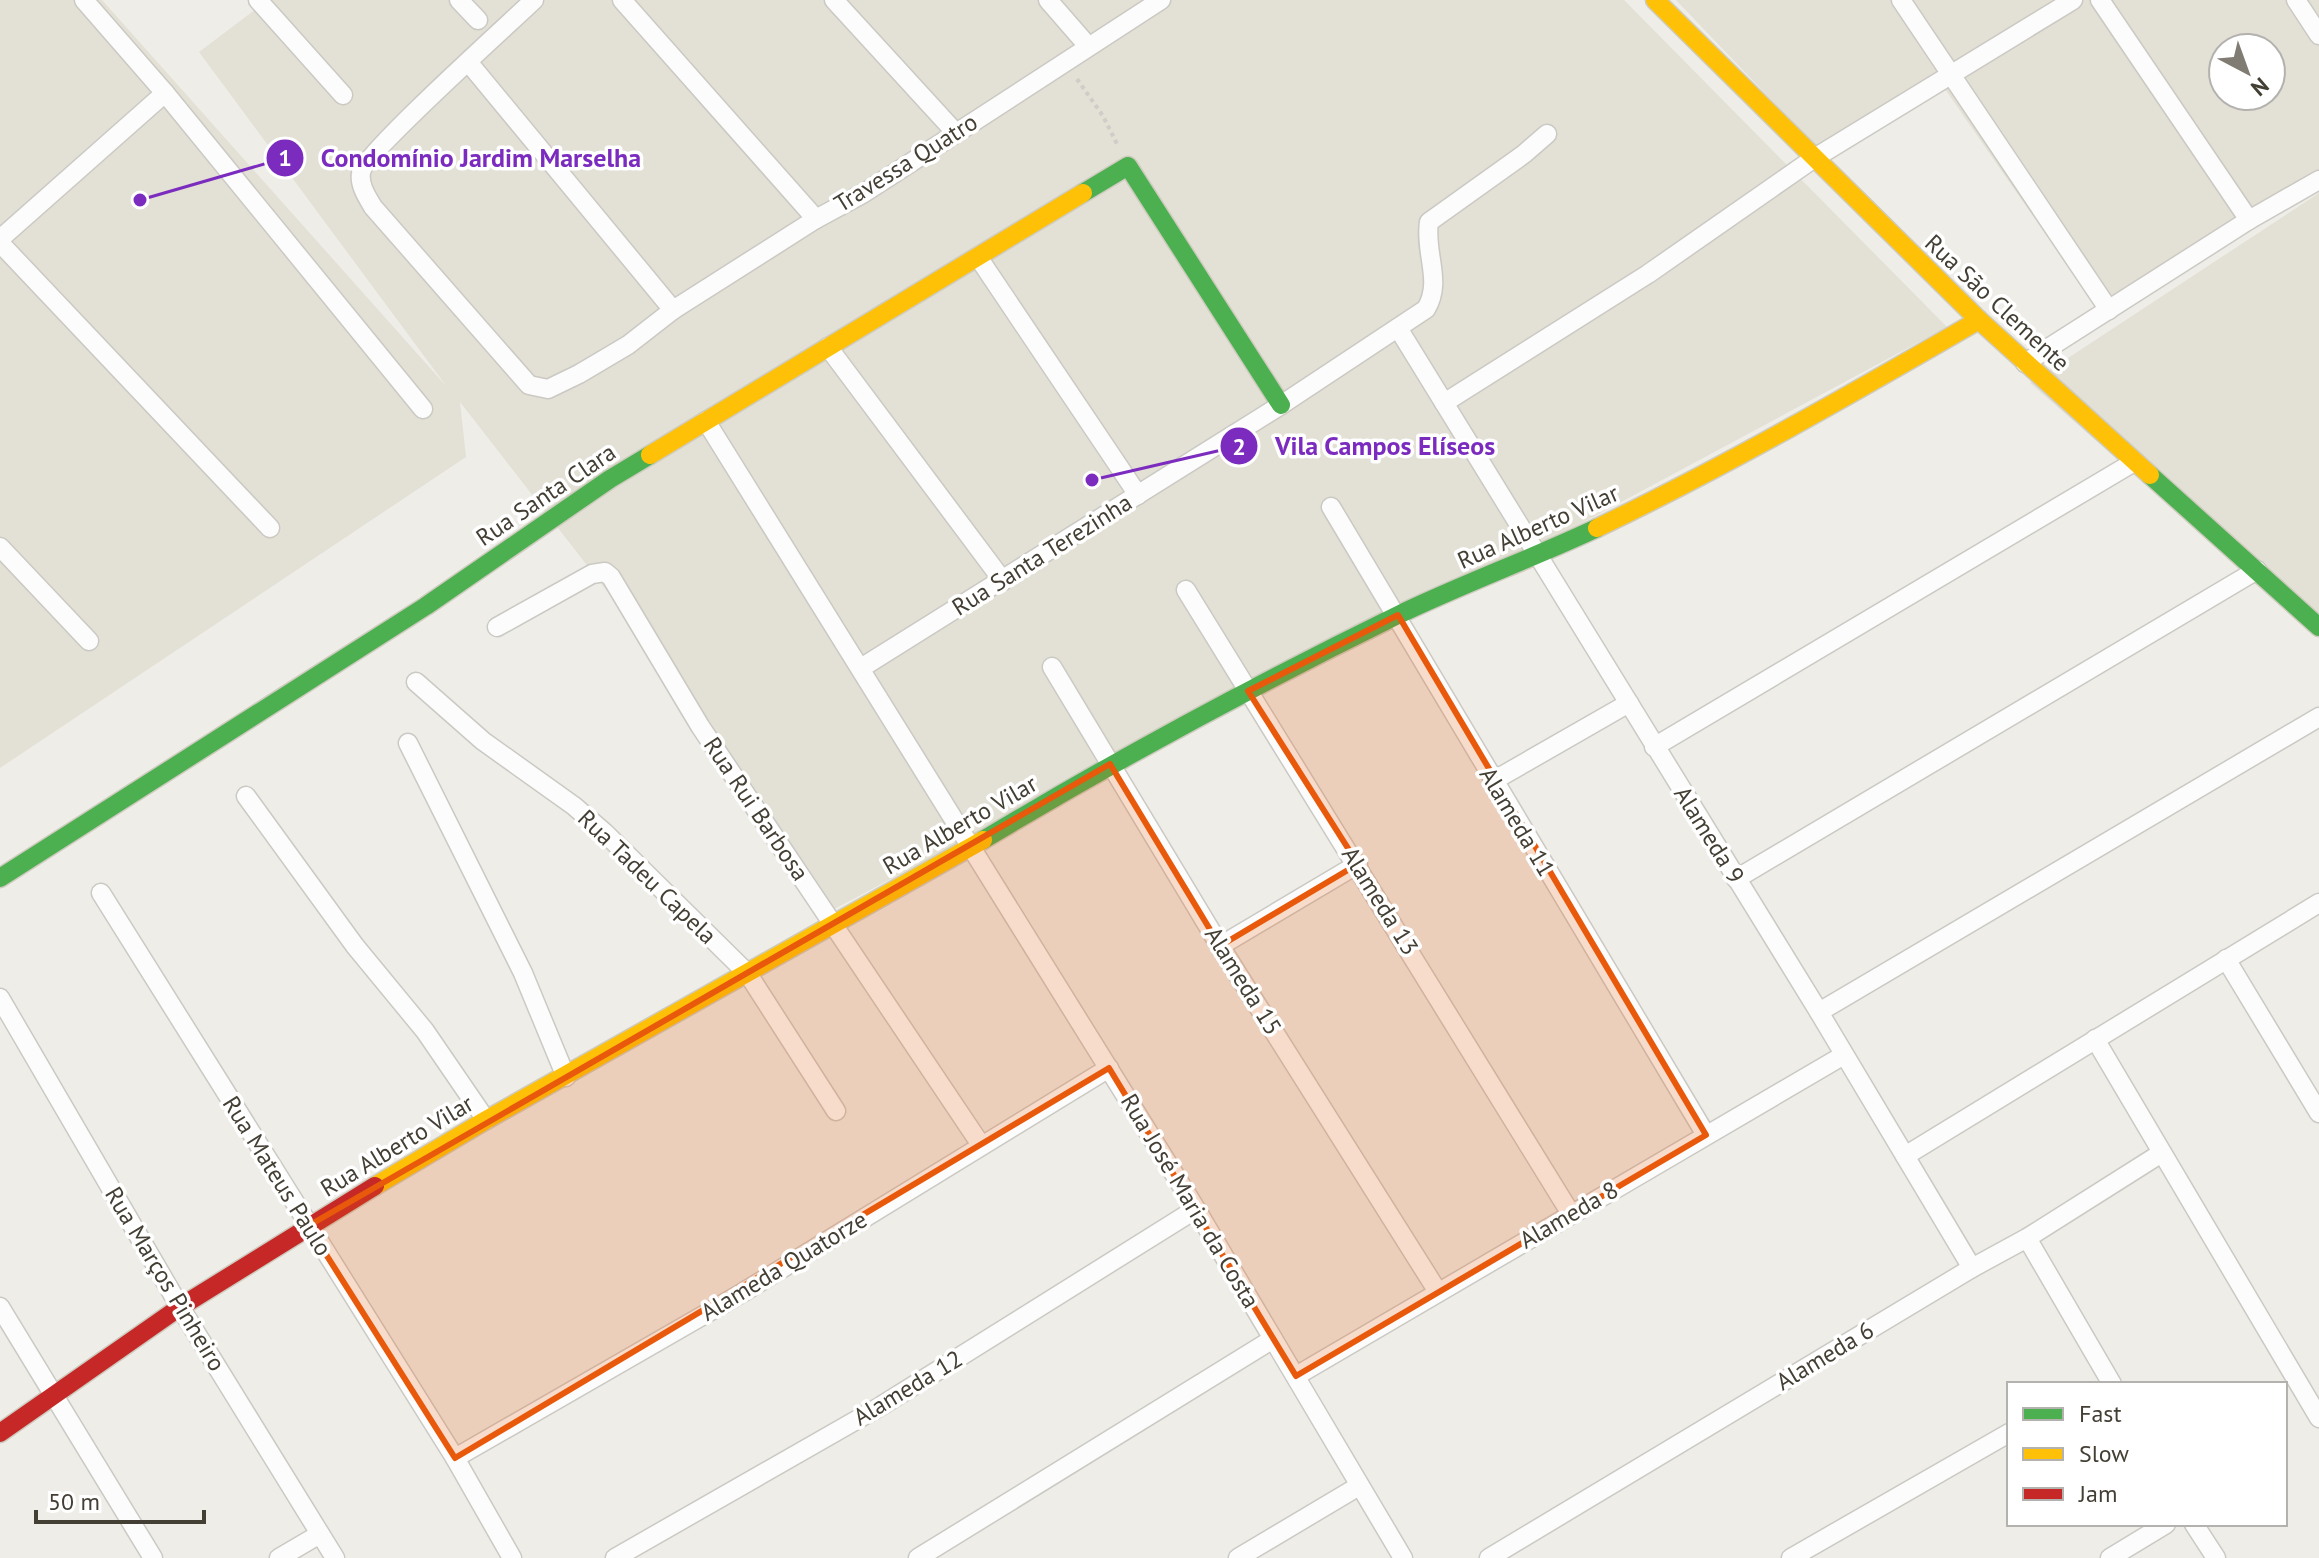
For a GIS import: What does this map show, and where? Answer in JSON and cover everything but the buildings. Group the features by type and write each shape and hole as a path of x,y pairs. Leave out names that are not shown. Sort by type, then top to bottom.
{"street":[{"path":"84,0 165,93 423,409"},
{"path":"459,0 478,20"},
{"path":"534,0 387,138 363,165 360,175 362,189 373,207 529,385 548,389 579,374 628,345 673,310 816,219"},
{"name":"Travessa Quatro","path":"622,0 816,219 864,193 1161,0"},
{"path":"834,0 955,132"},
{"path":"1048,0 1088,46"},
{"name":"Rua São Clemente","path":"1655,0 1979,320 2319,627"},
{"path":"1901,0 2109,310"},
{"path":"1444,403 1648,274 1813,159 2073,0"},
{"path":"2100,0 2249,220"},
{"path":"2296,0 2319,35"},
{"path":"261,1 343,95"},
{"path":"469,63 673,310"},
{"path":"165,93 0,241 270,528"},
{"name":"Rua Santa Terezinha","path":"861,668 1281,405 1426,309 1433,297 1427,241 1429,222 1547,134"},
{"path":"1128,166 1281,405"},
{"name":"Rua Santa Clara","path":"0,878 426,606 610,479 1128,166"},
{"path":"2025,363 2249,220 2319,180"},
{"path":"978,257 1138,495"},
{"name":"Rua Alberto Vilar","path":"0,1433 180,1307 308,1226 486,1120 835,926 1110,764 1398,615 1537,556 1696,478 1820,412 1979,320"},
{"name":"Alameda 9","path":"1398,328 1819,1012 1972,1268"},
{"path":"828,347 1003,581"},
{"path":"706,421 973,846"},
{"path":"1654,747 2134,462"},
{"name":"Alameda 11","path":"1331,507 1706,1135"},
{"path":"0,547 89,641"},
{"path":"1736,879 2257,570"},
{"name":"Rua Rui Barbosa","path":"497,627 592,574 605,572 620,591 700,726 981,1145"},
{"name":"Alameda 13","path":"1186,590 1358,864 1571,1214"},
{"name":"Alameda 15","path":"1052,667 1220,946 1438,1292"},
{"name":"Rua Tadeu Capela","path":"416,682 483,741 574,806 605,833 748,974 836,1111"},
{"path":"1493,781 1629,703"},
{"path":"1819,1012 2319,717"},
{"path":"408,743 523,973 566,1077"},
{"path":"246,796 355,946 425,1031 486,1120"},
{"name":"Rua José Maria da Costa","path":"973,846 1196,1209 1403,1558"},
{"path":"1220,946 1358,864"},
{"name":"Rua Mateus Paulo","path":"101,893 455,1458 512,1558"},
{"path":"1905,1156 2319,903"},
{"path":"2226,959 2319,1113"},
{"name":"Rua Marços Pinheiro","path":"0,998 180,1307 335,1558"},
{"path":"2095,1039 2160,1154 2319,1418"},
{"name":"Alameda 8","path":"1296,1376 1844,1055"},
{"name":"Alameda Quatorze","path":"455,1458 742,1293 1109,1068"},
{"name":"Alameda 6","path":"1489,1558 2027,1238 2160,1154"},
{"name":"Alameda 12","path":"615,1558 881,1406 1196,1209"},
{"path":"2027,1238 2105,1382"},
{"path":"0,1307 153,1558"},
{"path":"918,1558 1273,1339"},
{"path":"1791,1558 2007,1434"},
{"path":"1238,1558 1359,1486"},
{"path":"2110,1558 2163,1526"},
{"path":"2195,1526 2216,1558"},
{"path":"279,1558 320,1534"}],"path":[{"path":"1064,61 1103,116 1128,166"}],"highlighted area":[{"path":"1398,615 1706,1135 1296,1376 1109,1068 455,1458 308,1226 1110,764 1220,946 1358,864 1248,691"}],"shaded area":[{"path":"0,0 102,0 447,387 199,52 268,0 1624,0 1947,327 1515,559 1208,711 821,916 607,591 460,402 466,457 0,768"},
{"path":"1676,0 2319,0 2319,178 2102,316 1936,76 1820,151"},
{"path":"2319,193 2319,635 2030,383"}],"traffic: fast":[{"path":"1083,193 1128,166 1281,405"},
{"path":"0,878 426,606 610,479 650,455"},
{"path":"2150,475 2319,627"},
{"path":"983,840 1136,752 1343,642 1421,604 1597,528"}],"traffic: slow":[{"path":"1655,0 1979,320 2150,475"},
{"path":"650,455 1083,193"},
{"path":"1597,528 1742,454 1979,320"},
{"path":"375,1186 486,1120 983,840"}],"traffic: jam":[{"path":"0,1433 180,1307 375,1186"}],"place":[{"name":"Condomínio Jardim Marselha","path":"140,200"},
{"name":"Vila Campos Elíseos","path":"1092,480"}]}
